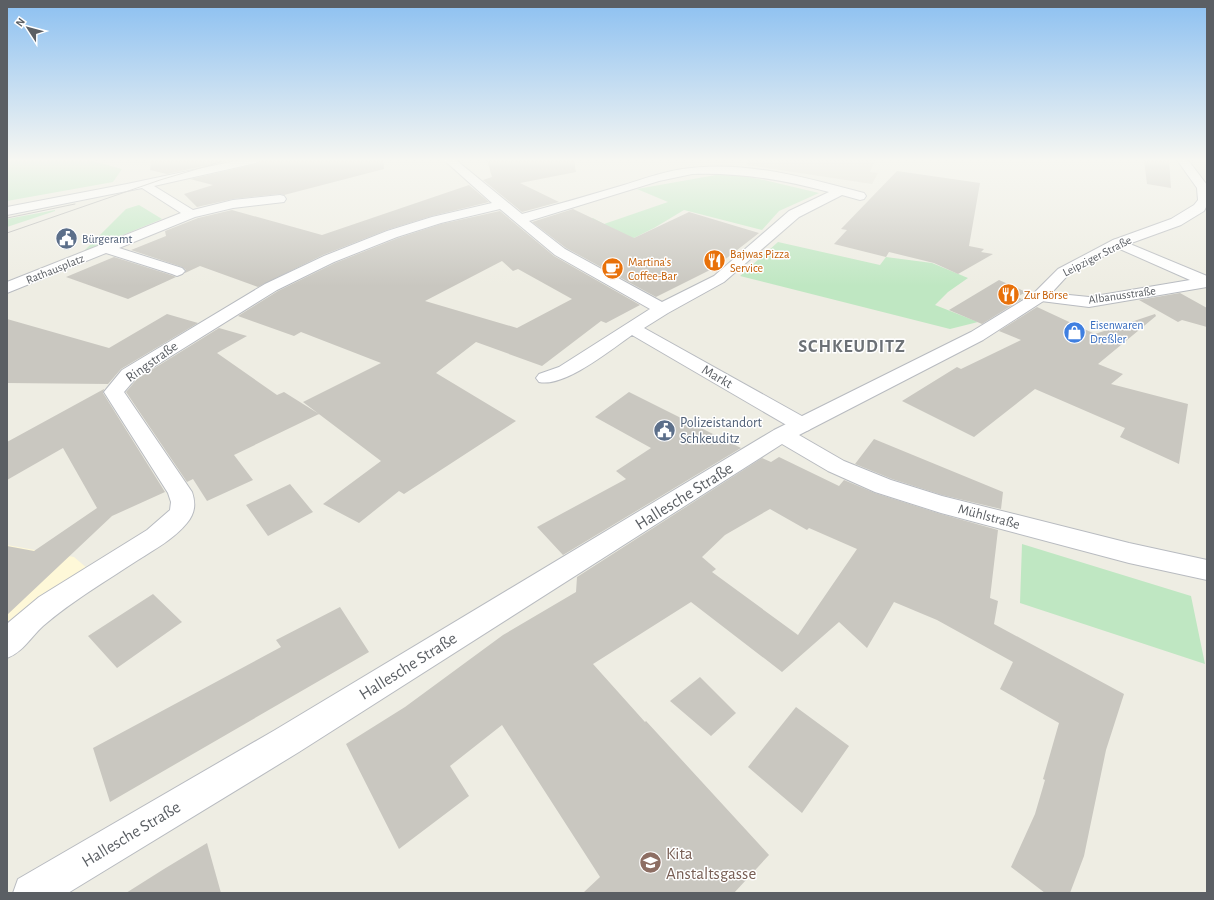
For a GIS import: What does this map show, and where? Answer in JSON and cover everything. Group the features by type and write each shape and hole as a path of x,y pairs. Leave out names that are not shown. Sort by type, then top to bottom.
{"street":[{"path":"7,211 54,202"},
{"path":"171,202 191,214"},
{"name":"Rathausplatz","path":"7,288 191,214 233,204 252,202"},
{"path":"498,202 560,252 662,309"},
{"path":"520,219 577,202"},
{"path":"546,378 566,371 662,309 719,279 794,214 818,202"},
{"name":"Leipziger Straße","path":"792,430 977,336 1039,297 1062,272 1118,243 1176,222 1200,208 1203,202"},
{"name":"Ringstraße","path":"7,645 32,620 56,601 160,533 179,516 183,503 180,492 114,392 129,374 271,287 329,259 436,220 502,205"},
{"name":"Albanusstraße","path":"1118,243 1206,282"},
{"path":"105,248 177,270"},
{"name":"Albanusstraße","path":"1039,297 1089,302 1206,282"},
{"name":"Markt","path":"632,328 792,430"},
{"name":"Mühlstraße","path":"792,430 836,466 882,486 941,504 1129,553 1207,571"},
{"name":"Hallesche Straße","path":"32,893 287,741 792,430"}],"shaded area":[{"path":"7,545 74,557 87,568 7,627"}],"green space":[{"path":"668,202 799,202 779,211 762,230 684,210 654,228 608,251 563,228 593,218 604,224"},
{"path":"139,205 162,219 108,241 107,245 91,251 83,252 126,209"},
{"path":"55,211 7,227 7,219"},
{"path":"778,242 880,265 886,257 932,263 968,278 948,292 935,305 978,322 950,329 740,276"},
{"path":"1022,544 1191,596 1205,664 1020,603"}],"building":[{"path":"192,202 220,202 197,207"},
{"path":"419,202 489,202 432,216 387,230 323,255 258,287 200,266 185,273 186,270 182,267 131,250 166,236 165,231 198,218 232,210 322,235"},
{"path":"510,202 559,202 522,212"},
{"path":"867,202 977,202 969,246 984,249 981,252 993,254 958,274 934,263 889,252 886,257 834,244 847,230 841,229"},
{"path":"573,209 634,238 689,212 759,233 714,268 656,297 566,248 532,222"},
{"path":"500,211 554,256 640,305 606,323 601,321 542,366 476,342 436,373 516,421 404,494 399,491 359,523 323,504 381,461 303,402 381,363 301,332 294,336 238,316 278,291 335,263 398,238 441,224","holes":["502,261 513,271 518,269 572,299 517,328 425,301"]},
{"path":"114,257 176,277 128,299 66,277"},
{"path":"999,280 1026,292 1017,297 1022,299 982,324 949,310"},
{"path":"1180,293 1207,308 1207,327 1182,320 1178,322 1139,300"},
{"path":"1037,307 1095,334 1155,314 1156,316 1098,364 1123,374 1111,384 1188,404 1179,464 1120,437 1125,428 1035,389 974,437 902,401 957,367 961,369 1021,340 999,331"},
{"path":"167,314 198,323 121,369 108,384 7,383 7,319 109,348"},
{"path":"219,328 247,336 217,353 277,395 284,392 319,414 234,455 253,480 207,501 193,479 187,482 126,392 137,379"},
{"path":"104,389 103,393 165,492 112,516 7,615 7,546 34,551 97,508 63,448 7,480 7,442"},
{"name":"Polizeistandort Schkeuditz","path":"629,392 741,448 563,555 537,527 626,479 616,471 651,448 595,417"},
{"path":"874,439 1003,492 1001,509 942,495 892,479 855,464"},
{"path":"779,457 839,486 844,480 875,493 998,530 990,598 998,601 994,624 1124,694 1106,750 1084,856 1070,893 1045,893 1011,867 1035,814 1059,723 1000,689 1013,662 937,620 894,602 867,648 839,622 782,672 691,602 593,664 769,855 734,893 583,893 600,877 502,725 450,766 469,796 399,849 346,744 405,707 503,635 576,592 577,577 762,458 771,462","holes":["770,509 807,530 809,528 857,549 798,635 712,572 716,569 702,557 725,535"]},
{"path":"290,484 313,512 268,536 246,505"},
{"path":"153,594 182,622 117,668 88,636"},
{"path":"340,607 369,652 110,802 93,748 281,647 276,640"},
{"path":"700,677 736,713 711,736 670,701"},
{"path":"796,707 849,746 802,813 748,767"},
{"path":"207,843 221,893 126,893 164,869"}],"tram line":[{"path":"7,233 96,202"},
{"path":"7,218 75,204"}],"place":[{"name":"Bürgeramt","path":"66,239"},
{"name":"Bajwas Pizza Service","path":"714,261"},
{"name":"Martina's Coffee-Bar","path":"612,269"},
{"name":"Zur Börse","path":"1009,295"},
{"name":"Eisenwaren Dreßler","path":"1074,332"},
{"name":"Polizeistandort Schkeuditz","path":"665,431"},
{"name":"Kita Anstaltsgasse","path":"651,863"}],"district":[{"name":"SCHKEUDITZ","path":"852,347"}]}
